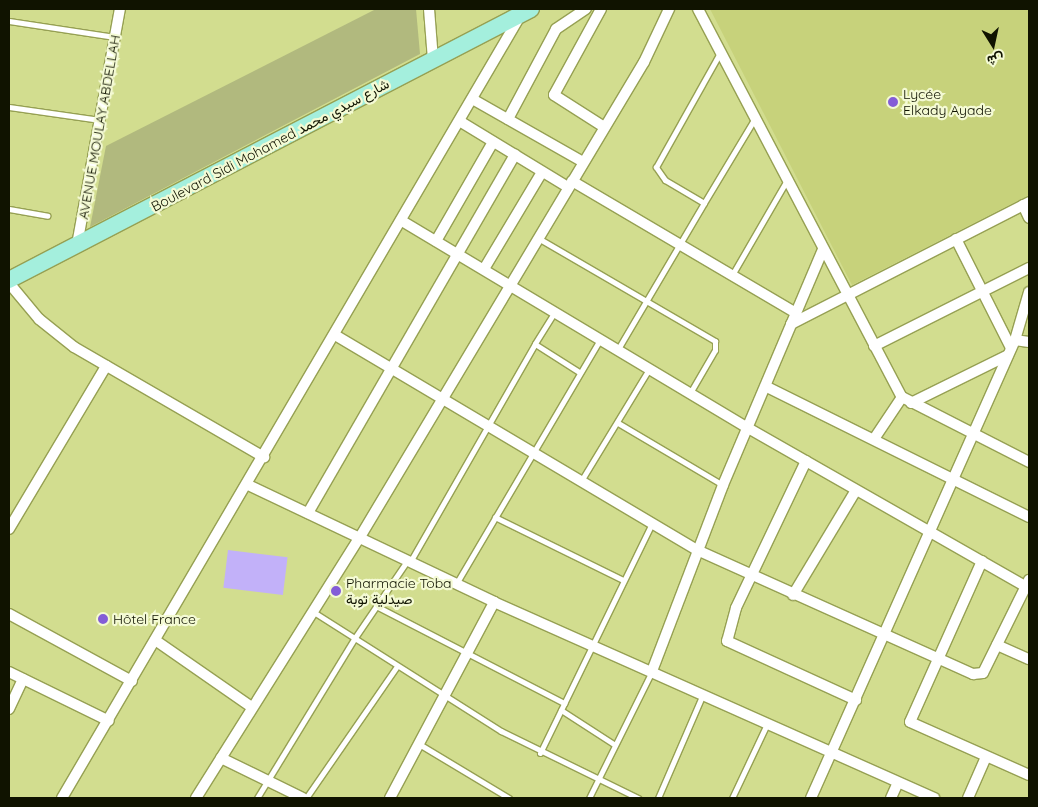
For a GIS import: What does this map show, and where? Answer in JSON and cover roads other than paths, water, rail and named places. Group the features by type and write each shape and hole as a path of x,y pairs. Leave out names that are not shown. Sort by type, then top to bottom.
{"main road":[{"name":"Boulevard Sidi Mohamed شارع سيدي محمد","path":"9,282 526,12"}],"street":[{"name":"AVENUE MOULAY ABDELLAH","path":"77,246 120,9"},
{"path":"429,9 433,60"},
{"path":"508,119 556,28 586,9"},
{"path":"601,9 554,95 604,127"},
{"path":"196,798 250,706 310,610 360,537 604,127 669,9"},
{"path":"698,9 902,397 973,435 1028,460"},
{"path":"62,798 526,12"},
{"path":"474,100 583,162"},
{"path":"461,122 542,172 570,184 679,244 796,313"},
{"path":"436,241 493,142"},
{"path":"308,513 515,155"},
{"path":"484,270 542,172"},
{"path":"791,324 1026,204 1029,218"},
{"path":"335,335 443,398 651,525 697,550 751,577 884,636 981,674 1028,585 930,533 748,428 402,221"},
{"path":"956,239 1012,348"},
{"path":"652,670 723,485 823,249"},
{"path":"874,346 1029,268"},
{"path":"9,282 50,329 106,366 264,457"},
{"path":"811,798 1012,348 1029,292"},
{"path":"911,403 1012,348 1029,342"},
{"path":"9,529 106,366"},
{"path":"766,387 955,478 1029,516"},
{"path":"874,439 902,397"},
{"path":"806,461 731,621 729,644 856,700"},
{"path":"248,485 494,602 652,670 832,754 934,798"},
{"path":"793,595 856,490"},
{"path":"982,561 936,657 910,722 1029,776"},
{"path":"390,798 447,696 494,602"},
{"path":"9,614 132,681"},
{"path":"154,640 250,706"},
{"path":"997,645 1029,659"},
{"path":"9,672 108,721"},
{"path":"9,709 23,679"},
{"path":"968,798 986,757"},
{"path":"221,758 304,798"},
{"path":"891,798 898,782"}],"lane":[{"path":"9,21 115,37"},
{"path":"704,203 665,180 656,167 721,53"},
{"path":"9,108 100,120"},
{"path":"618,349 755,118"},
{"path":"732,275 787,180"},
{"path":"9,209 47,216"},
{"path":"537,238 647,299 714,341 715,350 690,393"},
{"path":"257,798 354,639 408,562 554,313"},
{"path":"456,584 600,340"},
{"path":"536,344 580,372"},
{"path":"581,482 649,369"},
{"path":"618,423 723,485"},
{"path":"495,517 623,580"},
{"path":"540,753 651,525"},
{"path":"376,606 469,652 564,703"},
{"path":"310,610 397,666 540,753 638,798"},
{"path":"304,798 397,666"},
{"path":"589,798 652,670"},
{"path":"658,798 703,694"},
{"path":"561,710 615,745"},
{"path":"732,798 767,724"},
{"path":"419,744 509,798"}],"place":[{"name":"Lycée Elkady Ayade","path":"893,102"},
{"name":"Pharmacie Toba صيدلية توبة","path":"336,591"},
{"name":"Hôtel France","path":"103,619"}]}
